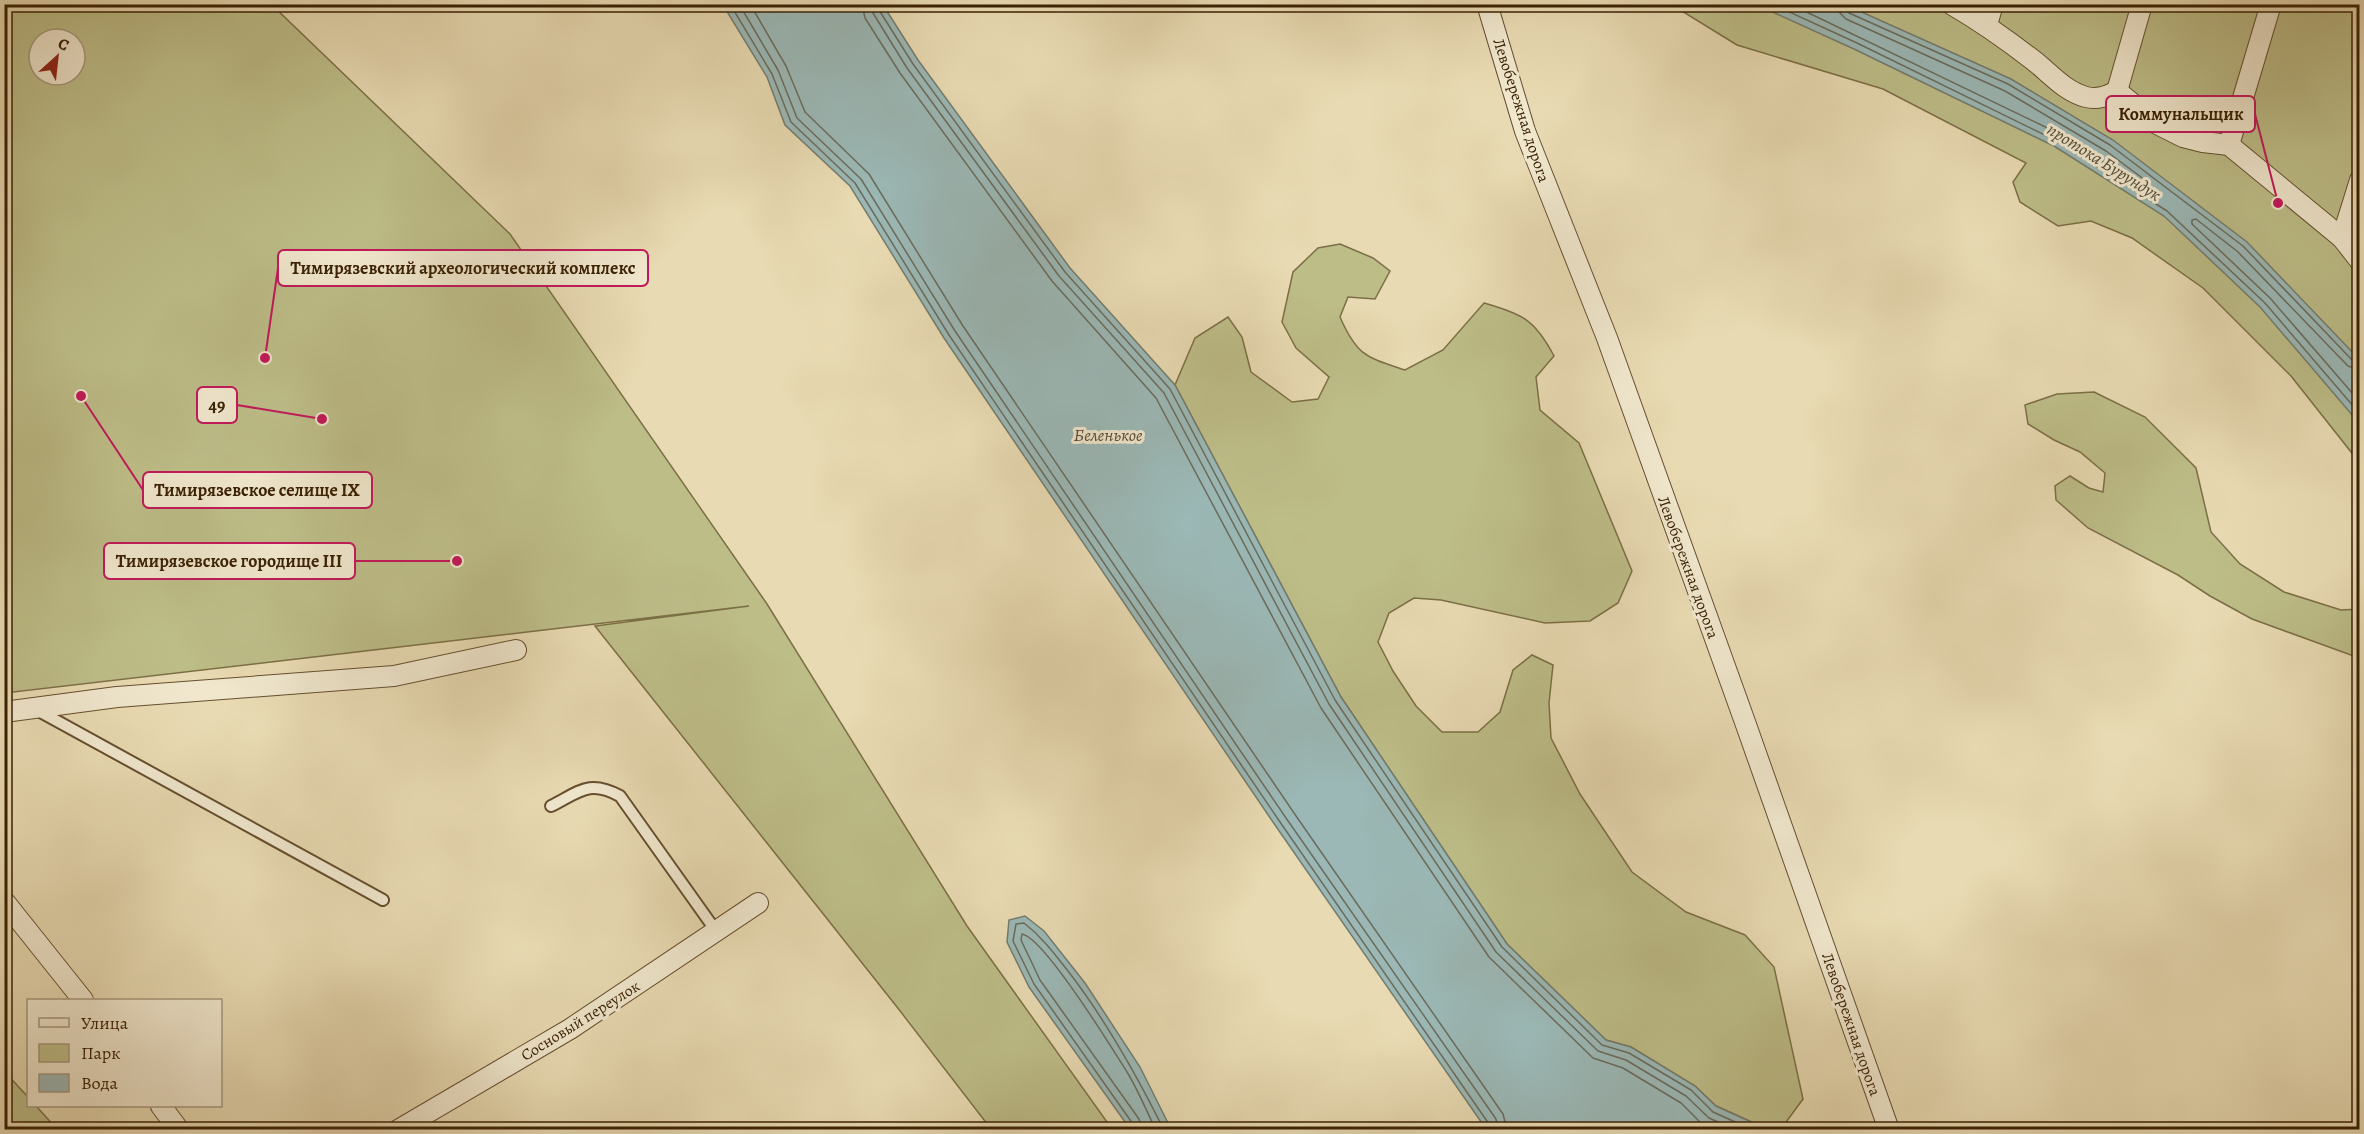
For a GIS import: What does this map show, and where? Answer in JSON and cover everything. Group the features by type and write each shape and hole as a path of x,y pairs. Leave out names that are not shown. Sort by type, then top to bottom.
{"street":[{"name":"Левобережная дорога","path":"1488,4 1525,131 1611,349 1889,1130"},
{"path":"1951,4 1987,25 2042,66 2066,89 2087,97 2104,98 2117,91 2142,4"},
{"path":"1987,25 1993,4"},
{"path":"2229,145 2271,4"},
{"path":"2117,91 2157,124 2183,137 2229,145 2342,238 2360,261"},
{"path":"2342,238 2360,180"},
{"path":"4,712 117,697 394,676 516,650"},
{"path":"4,901 82,999"},
{"name":"Сосновый переулок","path":"398,1130 570,1029 758,903"},
{"path":"162,1107 179,1130"}],"lane":[{"path":"34,709 383,900"},
{"path":"550,806 591,786 607,789 620,796 716,931"}],"green space":[{"path":"4,5 272,5 510,234 767,604 967,926 1112,1129 991,1129 595,626 749,606 5,693"},
{"path":"1672,5 2359,5 2359,462 2291,376 2203,288 2132,238 2091,221 2058,226 2020,202 2013,182 2026,163 1883,89 1737,45"},
{"path":"1340,244 1373,258 1390,271 1375,299 1348,297 1340,317 1358,347 1381,362 1405,370 1443,350 1484,303 1518,315 1534,326 1554,356 1536,377 1540,410 1579,443 1632,571 1618,603 1590,621 1545,623 1441,600 1414,598 1389,613 1378,642 1393,671 1416,706 1442,732 1478,732 1500,712 1513,670 1532,655 1553,665 1549,703 1551,738 1580,794 1632,872 1686,912 1745,935 1774,967 1803,1099 1781,1129 1767,1129 1716,1106 1695,1086 1631,1047 1606,1040 1507,944 1341,697 1175,385 1195,338 1228,317 1242,337 1251,372 1292,402 1318,399 1329,377 1296,348 1282,322 1293,272 1318,248"},
{"path":"2094,392 2145,417 2196,468 2211,532 2240,564 2284,592 2341,610 2359,609 2359,658 2252,619 2178,575 2088,528 2056,500 2055,486 2070,476 2089,488 2103,492 2105,473 2080,452 2028,424 2025,405 2057,394"},
{"path":"4,1071 27,1096 27,1107 37,1107 57,1129 5,1129"}],"water":[{"name":"Беленькое","path":"723,5 883,5 918,60 1070,268 1175,385 1341,697 1507,944 1606,1040 1631,1047 1695,1086 1716,1106 1767,1129 1486,1129 1275,825 944,338 850,186 785,125 767,77"},
{"name":"протока Бурундук","path":"1757,5 1846,5 2011,79 2113,140 2247,242 2359,359 2359,423 2260,307 2164,216 2054,146 1854,49"},
{"path":"1025,916 1044,931 1085,983 1140,1067 1171,1129 1130,1129 1029,987 1007,942 1009,920"}],"place":[{"name":"Коммунальщик","path":"2278,203"},
{"name":"Тимирязевский археологический комплекс","path":"265,358"},
{"name":"Тимирязевское селище IX","path":"81,396"},
{"name":"49","path":"322,419"},
{"name":"Тимирязевское городище III","path":"457,561"}]}
